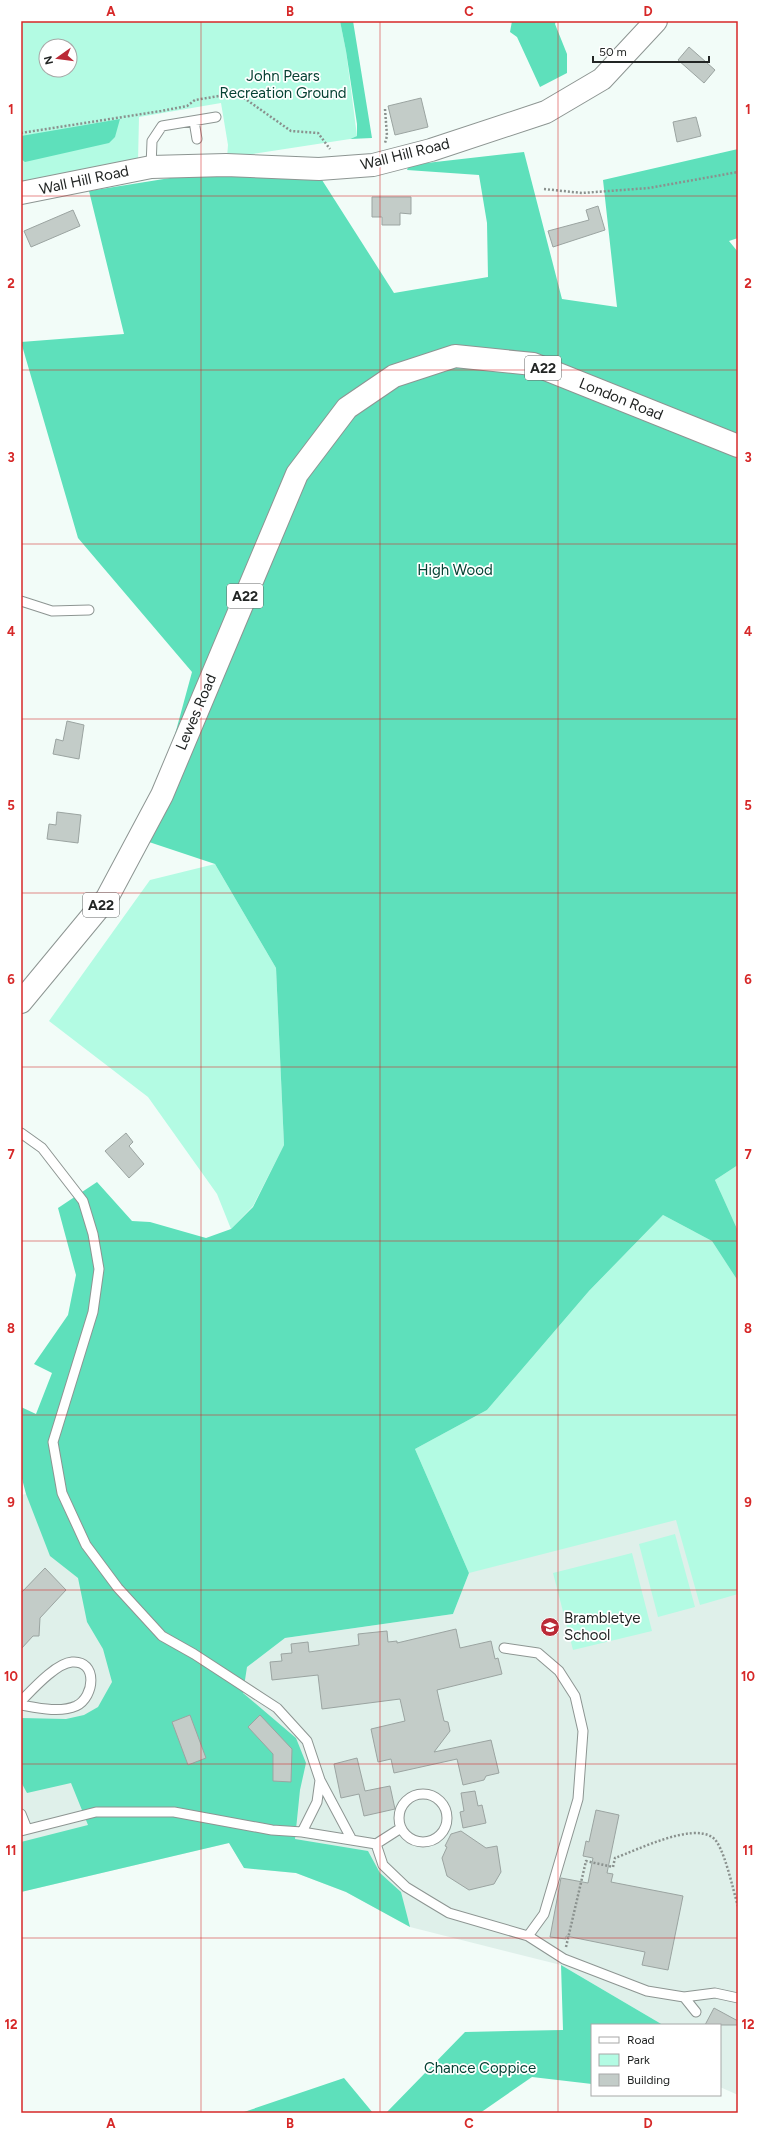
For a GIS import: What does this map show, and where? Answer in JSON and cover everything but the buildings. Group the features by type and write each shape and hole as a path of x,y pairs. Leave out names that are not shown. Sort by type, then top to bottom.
{"main road":[{"name":"Wall Hill Road","path":"21,193 151,166 226,165 319,170 380,163 431,150 546,112 602,79 656,21"},
{"name":"London Road","path":"347,408 394,376 455,356 533,364 738,446"},
{"name":"Lewes Road","path":"21,1002 106,898 162,795 297,474 347,408"}],"lane":[{"path":"151,166 152,142 162,126 216,117"},
{"path":"194,121 197,139"},
{"path":"21,601 52,611 89,610"},
{"path":"21,1133 42,1148 83,1201 93,1234 99,1269 93,1312 53,1442 62,1493 86,1544 118,1588 162,1636 194,1654 277,1708 306,1741 320,1780 352,1840"},
{"path":"504,1648 538,1653 559,1671 575,1696 582,1731 582,1766 578,1799 544,1914 528,1936"},
{"path":"21,1701 49,1674 71,1662 79,1663 85,1666 90,1672 92,1680 90,1692 76,1706 52,1709 21,1705"},
{"path":"302,1832 317,1802 320,1780"},
{"path":"421,1794 436,1797 446,1809 448,1816 444,1831 433,1841 418,1842 405,1835 401,1828 400,1813 402,1806 414,1796 421,1794"},
{"path":"21,1814 24,1830 96,1812 174,1812 272,1830 302,1832 376,1844 401,1828"},
{"path":"376,1844 384,1865 406,1887 450,1913 528,1936 564,1959 647,1990 684,1997 715,1993 738,1998"},
{"path":"684,1997 696,2012"}],"path":[{"path":"380,163 387,136 385,109"},
{"path":"318,133 332,151"},
{"path":"544,189 582,194 649,188 738,172"},
{"path":"564,1959 586,1861 613,1867 615,1858 680,1834 702,1834 713,1837 720,1848 738,1906"}],"shaded area":[{"name":"Brambletye School","path":"738,1165 738,2095 721,2087 721,2024 661,2024 561,1965 410,1927 346,1892 296,1873 244,1868 229,1843 21,1892 21,1495 26,1494 247,1667 285,1638 453,1614 469,1573"}],"green space":[{"name":"John Pears Recreation Ground","path":"21,21 340,21 346,51 357,136 350,139 227,158 228,145 221,103 139,117 138,162 21,184"},
{"path":"340,21 353,21 372,138 350,139 357,136 357,124"},
{"path":"512,21 556,21 555,24 567,54 567,73 540,87 517,37 510,32"},
{"path":"120,119 115,137 109,143 25,162 21,159 21,136"},
{"name":"High Wood","path":"738,149 738,238 729,241 738,252 738,1165 715,1180 738,1231 738,1281 712,1241 663,1215 589,1291 487,1410 415,1449 469,1573 453,1614 285,1638 247,1667 243,1693 296,1738 306,1763 300,1790 295,1839 368,1851 380,1873 401,1892 410,1927 346,1892 296,1873 244,1868 229,1843 21,1892 21,1842 88,1825 71,1783 27,1793 21,1782 21,1718 66,1719 84,1715 98,1707 112,1682 103,1649 87,1622 78,1578 50,1556 26,1494 21,1475 21,1407 36,1414 52,1373 34,1364 68,1315 76,1275 58,1208 97,1182 132,1221 150,1222 206,1238 231,1229 253,1207 284,1145 276,968 215,864 146,841 192,672 78,538 21,342 124,334 89,191 195,174 322,180 394,293 488,277 487,223 479,175 407,170 409,165 524,152 562,299 617,307 603,180"},
{"path":"215,864 276,968 284,1145 253,1206 231,1229 217,1194 148,1097 49,1021 150,880"},
{"path":"738,1165 738,1231 715,1180"},
{"path":"663,1215 712,1241 738,1281 738,1594 700,1605 676,1520 469,1573 415,1449 487,1410 589,1291"},
{"path":"675,1534 695,1607 658,1617 639,1544"},
{"path":"632,1553 652,1631 573,1650 553,1573"},
{"name":"Chance Coppice","path":"561,1965 661,2024 591,2024 591,2084 532,2077 480,2113 386,2113 465,2032 563,2030"},
{"path":"344,2078 373,2113 241,2113"}],"place":[{"name":"Brambletye School","path":"550,1627"}]}
